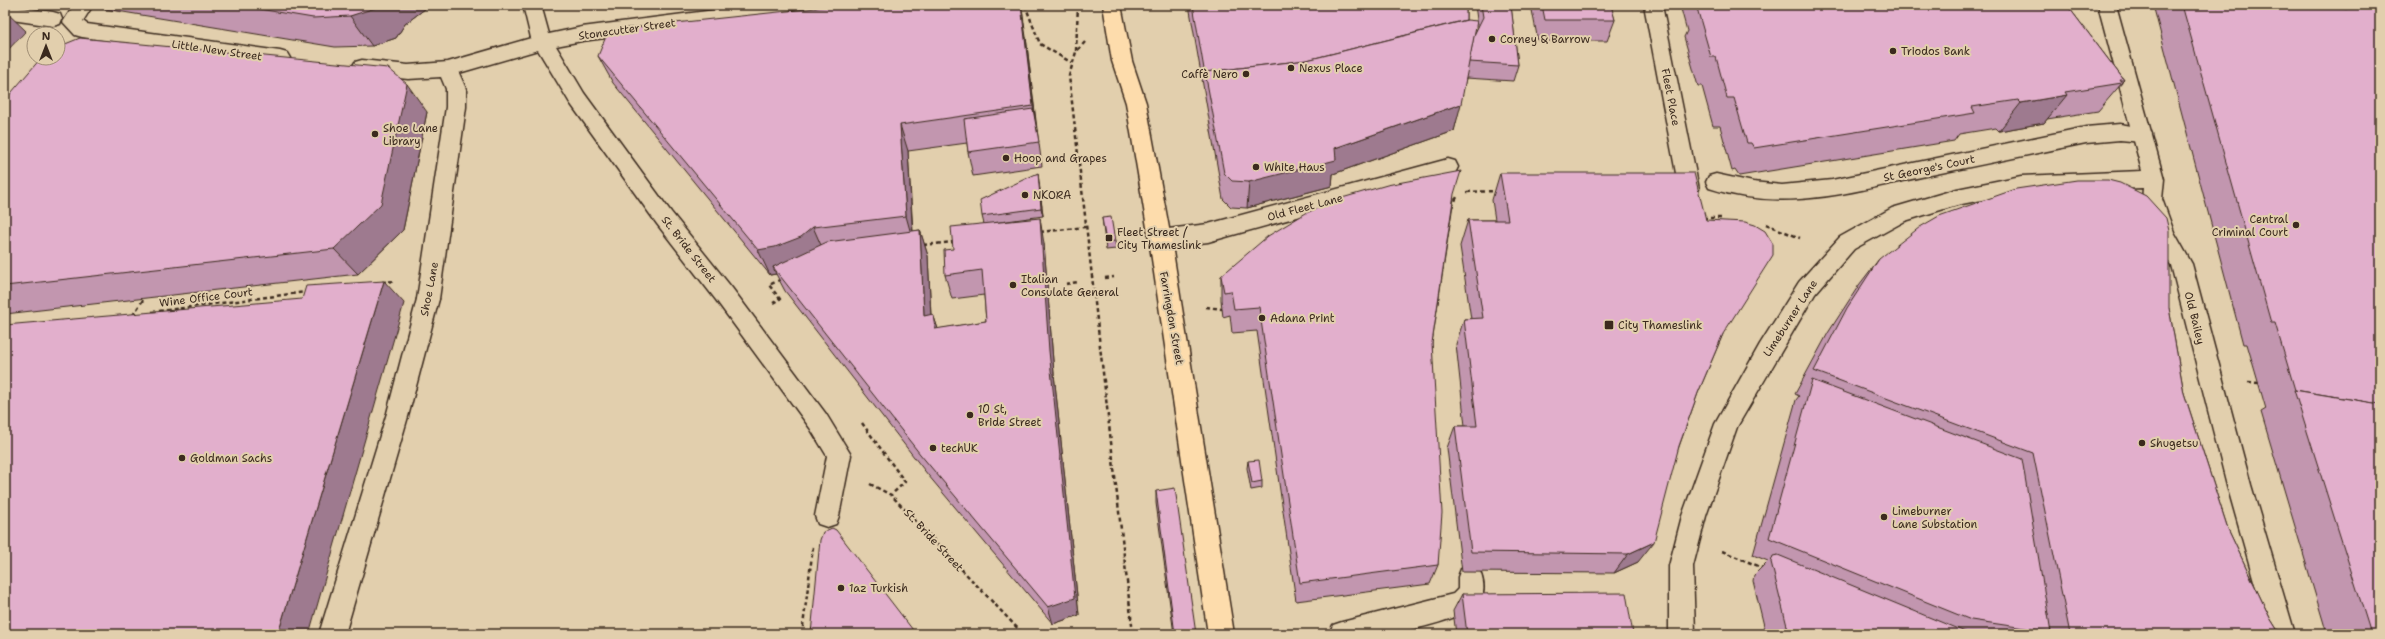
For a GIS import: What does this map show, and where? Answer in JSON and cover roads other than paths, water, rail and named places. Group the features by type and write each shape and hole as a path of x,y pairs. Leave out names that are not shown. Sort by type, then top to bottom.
{"main road":[{"name":"Farringdon Street","path":"1112,5 1122,61 1136,103 1160,238 1221,634"}],"street":[{"name":"Little New Street","path":"84,5 72,22 76,37 298,61"},
{"path":"346,66 408,72 448,70 542,42 532,5"},
{"name":"Stonecutter Street","path":"542,42 654,24 807,5"},
{"name":"Fleet Place","path":"1654,5 1690,189"},
{"name":"Old Bailey","path":"2106,5 2154,179 2152,199 2164,234 2181,264 2239,485 2282,634"},
{"path":"5,12 53,19"},
{"name":"St. Bride Street","path":"542,42 555,60 577,98 664,218 724,294 818,421 839,455 827,516"},
{"name":"Shoe Lane","path":"332,634 398,413 428,299 456,107 456,89 448,70"},
{"name":"St George's Court","path":"1716,182 1753,190 1782,193 1832,188 2086,135 2120,132 2142,134"},
{"name":"Old Fleet Lane","path":"1160,238 1208,234 1448,167"},
{"name":"Limeburner Lane","path":"1682,634 1680,591 1681,566 1694,516 1727,424 1768,351 1807,288 1847,243 1900,214 1964,196 2021,184 2154,179"},
{"path":"1342,634 1460,604 1471,594 1470,577"}],"place":[{"name":"Corney & Barrow","path":"1492,39"},
{"name":"Triodos Bank","path":"1893,51"},
{"name":"Nexus Place","path":"1291,68"},
{"name":"Caffè Nero","path":"1246,74"},
{"name":"Shoe Lane Library","path":"375,134"},
{"name":"Hoop and Grapes","path":"1006,158"},
{"name":"White Haus","path":"1256,167"},
{"name":"NKORA","path":"1025,195"},
{"name":"Central Criminal Court","path":"2296,225"},
{"name":"Fleet Street / City Thameslink","path":"1109,238"},
{"name":"Italian Consulate General","path":"1013,285"},
{"name":"Adana Print","path":"1262,318"},
{"name":"City Thameslink","path":"1609,325"},
{"name":"10 St, Bride Street","path":"970,415"},
{"name":"Shugetsu","path":"2142,443"},
{"name":"techUK","path":"933,448"},
{"name":"Goldman Sachs","path":"182,458"},
{"name":"Limeburner Lane Substation","path":"1884,517"},
{"name":"1az Turkish","path":"841,588"}]}
